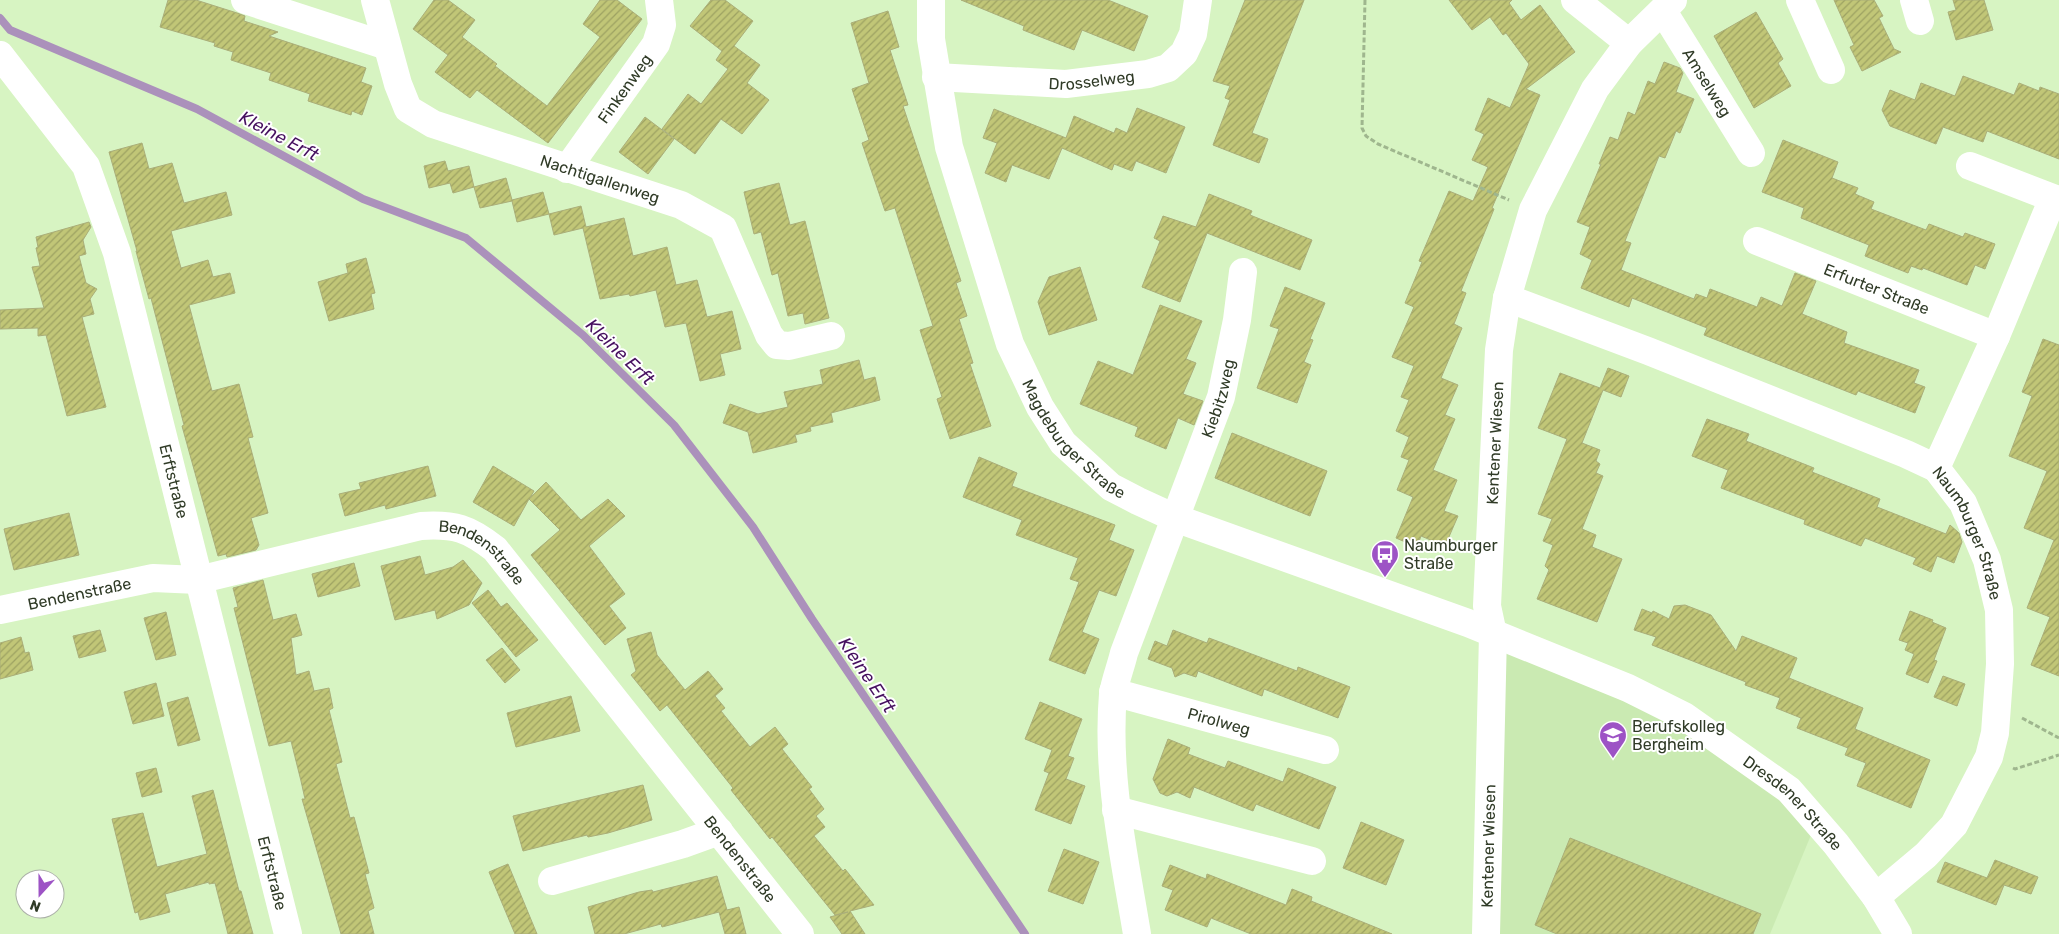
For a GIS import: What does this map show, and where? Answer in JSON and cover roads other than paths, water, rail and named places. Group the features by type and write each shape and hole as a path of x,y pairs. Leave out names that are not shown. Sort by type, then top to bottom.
{"street":[{"path":"245,0 387,46"},
{"name":"Nachtigallenweg","path":"375,0 398,84 408,109 434,124 681,206 723,228 769,335 777,345 789,346 831,336"},
{"name":"Finkenweg","path":"567,169 656,44 662,25 659,0"},
{"name":"Magdeburger Straße","path":"931,0 931,40 949,148 1010,344 1040,407 1063,443 1111,487 1175,518 1458,619 1493,634"},
{"name":"Drosselweg","path":"936,77 1066,84 1148,74 1168,68 1184,53 1192,34 1198,0"},
{"path":"1575,0 1629,43"},
{"path":"1800,0 1831,70"},
{"name":"Kentener Wiesen","path":"1486,934 1493,634 1487,606 1499,350 1507,298 1533,210 1595,89 1629,43 1668,6"},
{"name":"Amselweg","path":"1668,6 1751,153"},
{"name":"Erftstraße","path":"0,55 86,166 117,254 288,934"},
{"path":"1936,468 1996,336 2052,198 1970,166"},
{"name":"Erfurter Straße","path":"1757,241 1996,336"},
{"name":"Kiebitzweg","path":"1175,518 1221,397 1237,320 1242,272"},
{"name":"Naumburger Straße","path":"1507,298 1648,351 1897,450 1936,468 1963,503 1987,560 1999,610 2000,664 1995,733 1989,757 1954,826 1926,855 1876,897"},
{"path":"1138,934 1116,810 1111,748 1114,692 1124,653 1175,518"},
{"name":"Bendenstraße","path":"0,610 153,578 198,580 421,526 446,524 476,534 495,549 800,934"},
{"name":"Dresdener Straße","path":"1493,634 1628,688 1684,716 1789,790 1836,844 1876,897 1898,934"},
{"name":"Pirolweg","path":"1114,692 1325,750"},
{"path":"1116,810 1312,860"},
{"path":"552,881 683,844 719,831"}],"waterway":[{"name":"Kleine Erft","path":"0,18 10,30 197,109 363,199 466,238 583,335 674,425 753,527 812,619 1025,934"}],"place":[{"name":"Naumburger Straße","path":"1385,578"},
{"name":"Berufskolleg Bergheim","path":"1613,759"}]}
